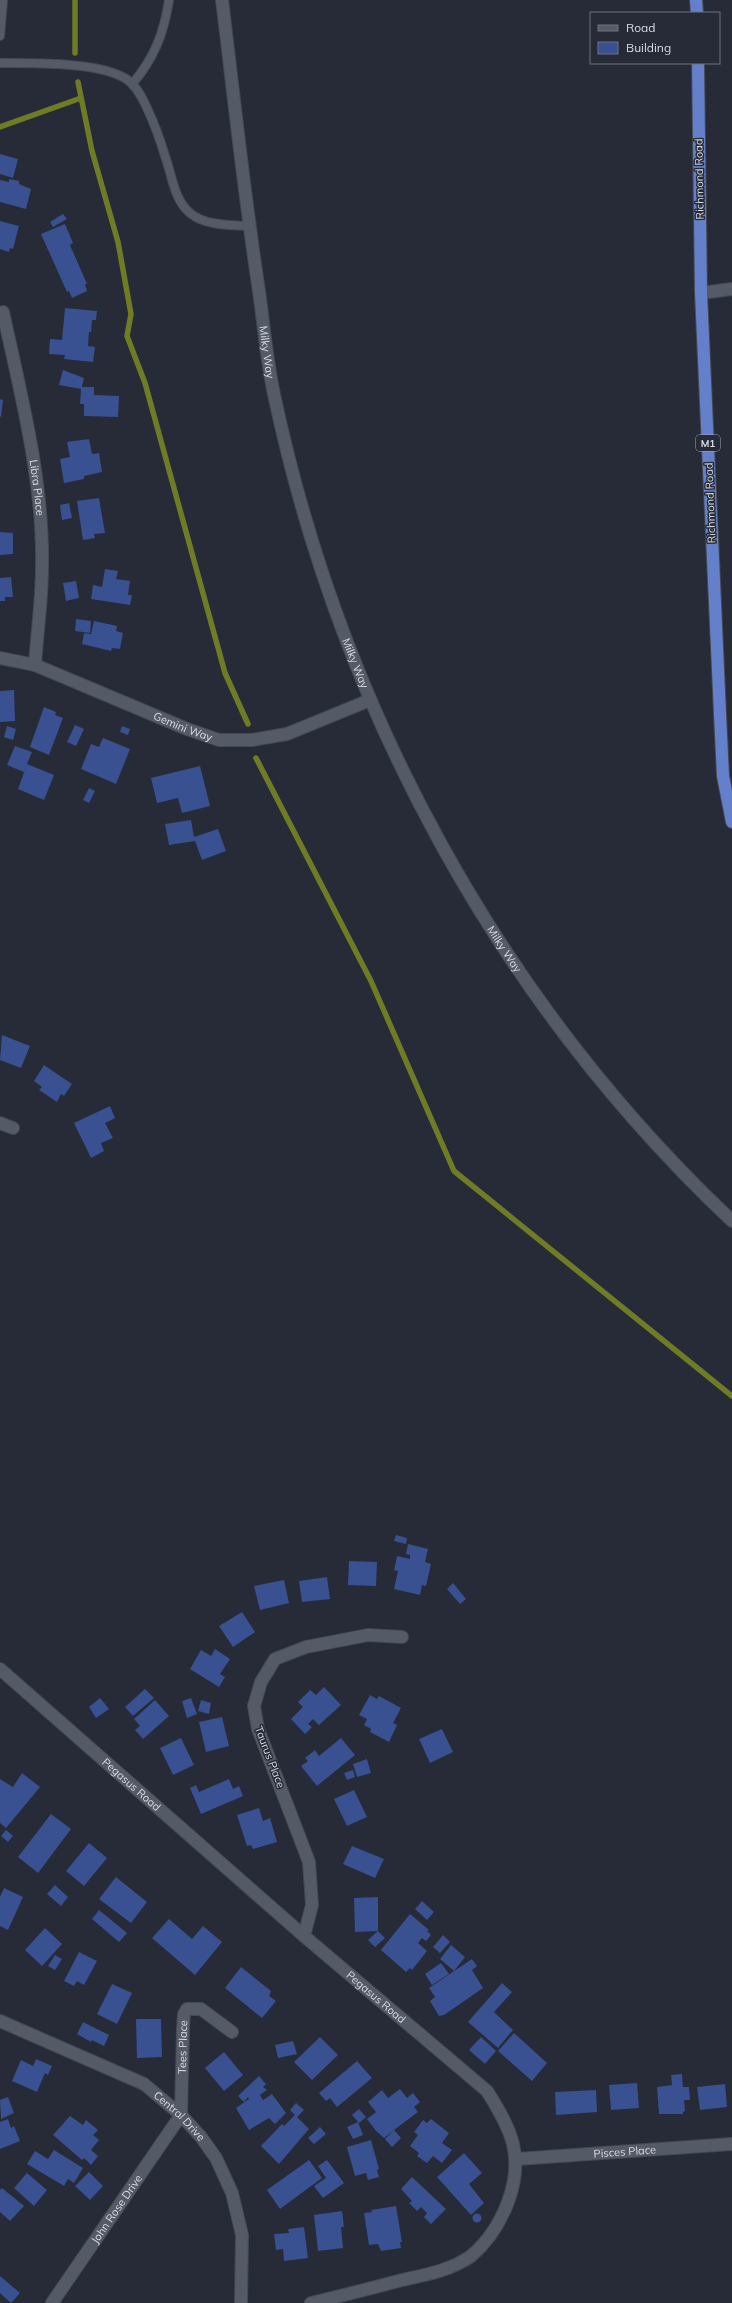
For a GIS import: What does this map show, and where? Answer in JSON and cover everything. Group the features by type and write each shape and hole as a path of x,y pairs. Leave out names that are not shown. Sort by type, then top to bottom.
{"highway":[{"path":"696,0 697,12"},
{"name":"Richmond Road","path":"698,64 701,293 723,776 732,822"}],"street":[{"name":"Milky Way","path":"222,0 249,226 274,396 312,546 328,594 370,700 414,795 454,870 501,944 563,1033 622,1108 732,1221"},
{"path":"701,293 732,289"},
{"name":"Libra Place","path":"3,312 26,417 40,514 42,567 35,665"},
{"name":"Gemini Way","path":"0,658 35,665 187,730 219,740 252,740 287,734 370,700"},
{"path":"0,1123 13,1128"},
{"name":"Taurus Place","path":"304,1936 312,1905 309,1862 258,1729 254,1706 261,1682 275,1659 306,1647 368,1635 402,1637"},
{"name":"Pegasus Road","path":"0,1669 304,1936 487,2091 507,2122 517,2159 512,2191 502,2219 488,2240 470,2257 442,2270 311,2303"},
{"name":"Tees Place","path":"181,2115 184,2014 187,2009 201,2009 232,2032"},
{"name":"Central Drive","path":"0,2021 144,2084 181,2115 216,2158 232,2193 242,2234 241,2303"},
{"name":"John Rose Drive","path":"52,2303 181,2115"},
{"name":"Pisces Place","path":"517,2159 732,2144"}],"lane":[{"path":"0,36 3,0"},
{"path":"132,84 147,66 154,54 169,0"},
{"path":"0,63 86,67 110,72 124,77 132,84 142,97 153,121 181,204 191,214 205,220 225,225 249,226"}],"building":[{"path":"0,154 18,159 13,178 0,174"},
{"path":"9,179 19,181 19,184 31,189 26,209 0,202 0,180 9,182"},
{"path":"63,214 67,219 53,227 50,222"},
{"path":"0,221 19,226 13,249 10,248 9,252 0,249"},
{"path":"65,224 73,243 70,245 87,284 85,284 87,291 72,298 69,291 67,292 41,234"},
{"path":"65,308 97,311 96,320 92,320 91,332 89,332 88,346 95,347 93,362 64,359 65,355 49,354 50,339 62,340"},
{"path":"63,370 84,378 82,387 94,387 94,395 119,396 118,417 84,416 84,404 80,404 81,389 59,385"},
{"path":"0,399 3,400 1,417 0,416"},
{"path":"89,439 92,454 99,453 102,472 84,476 84,479 64,483 60,459 70,457 67,442"},
{"path":"99,498 105,533 94,534 95,538 83,540 77,501"},
{"path":"69,503 72,518 62,520 60,505"},
{"path":"0,532 13,533 13,554 0,555"},
{"path":"105,569 118,571 116,579 130,581 128,595 132,595 130,605 91,599 93,585 102,587"},
{"path":"11,577 13,597 5,597 5,601 0,601 0,578"},
{"path":"76,581 79,598 66,601 63,583"},
{"path":"76,619 91,621 90,633 75,631"},
{"path":"94,621 117,626 116,631 123,633 120,649 112,648 111,651 82,644 84,633 91,634"},
{"path":"14,690 15,721 0,722 0,691"},
{"path":"44,707 56,712 55,715 63,718 49,755 30,747"},
{"path":"75,725 84,729 76,746 67,742"},
{"path":"7,726 16,729 13,740 4,737"},
{"path":"122,726 130,729 128,735 120,732"},
{"path":"103,738 130,749 116,784 81,769 91,744 99,747"},
{"path":"15,746 32,752 27,764 54,775 44,800 18,789 26,767 24,772 7,765"},
{"path":"200,766 210,806 182,813 178,798 157,803 151,778"},
{"path":"89,788 95,791 89,803 83,800"},
{"path":"191,820 194,837 218,829 226,851 202,860 195,841 169,845 165,824"},
{"path":"2,1035 30,1046 21,1068 0,1060"},
{"path":"44,1065 72,1084 64,1096 61,1094 57,1102 39,1090 42,1087 34,1081"},
{"path":"110,1106 115,1118 105,1123 113,1138 101,1143 104,1151 91,1158 74,1123"},
{"path":"396,1535 407,1538 406,1544 394,1541"},
{"path":"408,1544 428,1549 425,1562 431,1564 426,1586 422,1585 420,1595 394,1589 398,1571 394,1570 397,1556 410,1559 410,1555 406,1554"},
{"path":"349,1561 377,1562 376,1586 348,1585"},
{"path":"327,1577 330,1599 302,1602 299,1581"},
{"path":"284,1580 289,1603 260,1610 254,1586"},
{"path":"453,1583 466,1599 460,1604 447,1589"},
{"path":"242,1612 255,1632 233,1647 219,1626"},
{"path":"215,1649 230,1659 220,1674 225,1677 219,1687 190,1669 201,1650 211,1656"},
{"path":"324,1687 341,1705 319,1725 313,1719 308,1724 312,1727 305,1734 291,1719 303,1707 298,1702 310,1690 316,1695"},
{"path":"145,1689 154,1698 133,1716 125,1707"},
{"path":"370,1695 377,1699 379,1696 401,1708 393,1723 397,1725 389,1742 370,1732 371,1729 364,1725 367,1719 359,1715"},
{"path":"100,1698 109,1709 96,1718 89,1707"},
{"path":"191,1698 197,1714 187,1718 182,1701"},
{"path":"155,1700 169,1716 143,1739 135,1730 140,1726 134,1719"},
{"path":"201,1700 211,1703 209,1714 198,1711"},
{"path":"222,1717 229,1746 206,1752 199,1722"},
{"path":"442,1729 453,1752 430,1763 419,1739"},
{"path":"181,1738 194,1765 173,1775 160,1748"},
{"path":"341,1738 355,1755 317,1786 301,1766 308,1761 305,1758 315,1750 319,1756"},
{"path":"367,1759 371,1773 357,1777 353,1764"},
{"path":"353,1770 355,1777 347,1780 344,1773"},
{"path":"22,1773 40,1787 6,1828 0,1823 0,1779 13,1787"},
{"path":"229,1779 233,1789 239,1786 243,1796 201,1814 190,1788 196,1785 199,1792"},
{"path":"354,1790 367,1817 347,1826 334,1799"},
{"path":"259,1808 263,1821 270,1818 277,1842 253,1849 251,1845 247,1846 237,1815"},
{"path":"51,1814 71,1829 38,1873 18,1857"},
{"path":"6,1830 13,1836 8,1842 1,1836"},
{"path":"89,1843 107,1858 84,1886 66,1871"},
{"path":"352,1846 384,1859 375,1878 343,1864"},
{"path":"116,1877 147,1902 131,1923 99,1899"},
{"path":"55,1885 68,1897 61,1906 47,1894"},
{"path":"4,1888 23,1897 8,1930 0,1926 0,1897"},
{"path":"378,1897 378,1931 355,1932 354,1898"},
{"path":"422,1901 434,1912 427,1920 415,1909"},
{"path":"99,1910 127,1933 119,1942 92,1919"},
{"path":"410,1914 429,1930 427,1931 431,1935 426,1941 422,1938 418,1943 427,1951 412,1970 410,1968 406,1972 381,1950"},
{"path":"169,1919 192,1939 203,1926 222,1942 195,1975 152,1938"},
{"path":"45,1928 62,1944 42,1966 25,1950"},
{"path":"378,1931 385,1938 375,1947 368,1940"},
{"path":"443,1935 450,1942 440,1953 433,1947"},
{"path":"451,1945 465,1957 454,1971 440,1959"},
{"path":"79,1952 97,1961 84,1985 77,1981 74,1986 64,1981"},
{"path":"55,1955 62,1959 55,1970 48,1966"},
{"path":"472,1959 477,1966 472,1970 483,1988 444,2015 439,2016 430,2001 435,1997 429,1988"},
{"path":"441,1963 449,1974 432,1985 425,1974"},
{"path":"241,1967 271,1991 269,1996 276,2001 262,2018 225,1988"},
{"path":"502,1983 512,1992 494,2012 513,2030 498,2048 468,2022"},
{"path":"112,1984 132,1993 117,2024 97,2014"},
{"path":"136,2019 161,2019 162,2057 137,2058"},
{"path":"83,2022 109,2035 104,2046 92,2040 91,2042 77,2034"},
{"path":"514,2033 547,2063 532,2081 498,2051"},
{"path":"320,2037 338,2055 312,2080 294,2062"},
{"path":"481,2037 496,2051 485,2064 469,2050"},
{"path":"293,2041 297,2054 278,2058 275,2045"},
{"path":"224,2052 243,2075 224,2091 205,2068"},
{"path":"36,2059 52,2066 48,2075 45,2073 37,2092 12,2081 21,2060 33,2066"},
{"path":"357,2061 372,2078 337,2107 330,2098 326,2101 319,2093"},
{"path":"682,2074 683,2087 689,2087 690,2100 684,2100 685,2111 683,2114 659,2114 657,2087 672,2085 671,2075"},
{"path":"259,2076 266,2084 263,2087 267,2090 260,2095 263,2100 272,2094 286,2113 275,2124 269,2118 249,2130 236,2108 249,2099 248,2097 244,2102 238,2096"},
{"path":"637,2083 639,2108 611,2110 609,2085"},
{"path":"725,2084 727,2107 700,2110 697,2087"},
{"path":"400,2089 407,2098 413,2093 420,2102 414,2107 418,2112 394,2130 401,2138 392,2147 385,2139 393,2131 384,2138 376,2131 367,2119 376,2112 368,2102 382,2090 388,2098"},
{"path":"596,2090 597,2112 556,2115 555,2092"},
{"path":"8,2097 14,2113 1,2119 0,2100"},
{"path":"296,2103 304,2110 297,2117 309,2129 279,2164 261,2146 282,2124 284,2126 295,2115 290,2110"},
{"path":"359,2109 366,2117 359,2123 352,2115"},
{"path":"70,2116 83,2125 86,2120 98,2130 93,2135 99,2140 91,2150 98,2156 91,2165 84,2158 82,2160 53,2135"},
{"path":"8,2119 11,2128 14,2126 20,2141 0,2149 0,2122"},
{"path":"431,2119 449,2133 442,2143 452,2150 442,2163 433,2156 427,2163 417,2156 419,2153 410,2146 418,2135 414,2132 423,2120 427,2123"},
{"path":"358,2122 363,2135 353,2139 347,2127"},
{"path":"320,2127 326,2134 314,2144 308,2138"},
{"path":"371,2140 379,2169 377,2170 379,2177 368,2180 366,2173 355,2176 347,2147"},
{"path":"54,2150 83,2168 74,2183 68,2179 64,2186 27,2164 35,2151 48,2159"},
{"path":"464,2153 482,2173 469,2184 484,2203 471,2215 437,2177"},
{"path":"309,2160 322,2178 280,2209 267,2190"},
{"path":"327,2160 344,2183 323,2198 314,2186 326,2178 318,2166"},
{"path":"89,2172 103,2186 90,2200 75,2186"},
{"path":"27,2173 47,2190 34,2206 14,2188"},
{"path":"412,2177 446,2209 431,2224 424,2217 427,2213 421,2207 417,2211 409,2203 412,2201 401,2189"},
{"path":"2,2188 24,2206 10,2221 0,2212 0,2190"},
{"path":"396,2206 402,2242 400,2242 401,2248 381,2251 378,2244 369,2245 364,2213 372,2212 371,2210"},
{"path":"342,2211 344,2227 341,2227 343,2248 318,2251 314,2215"},
{"path":"475,2214 479,2214 481,2218 479,2222 475,2222 473,2220 473,2216"},
{"path":"304,2227 308,2258 284,2261 283,2249 276,2250 274,2234 289,2233 288,2229"},
{"path":"0,2276 20,2293 11,2303 0,2293"}],"waterway":[{"path":"75,0 75,53"},
{"path":"78,82 92,151 118,242 131,314 127,336 145,383 225,673 248,724"},
{"path":"0,127 81,98"},
{"path":"256,758 371,981 454,1171 732,1396"}]}
